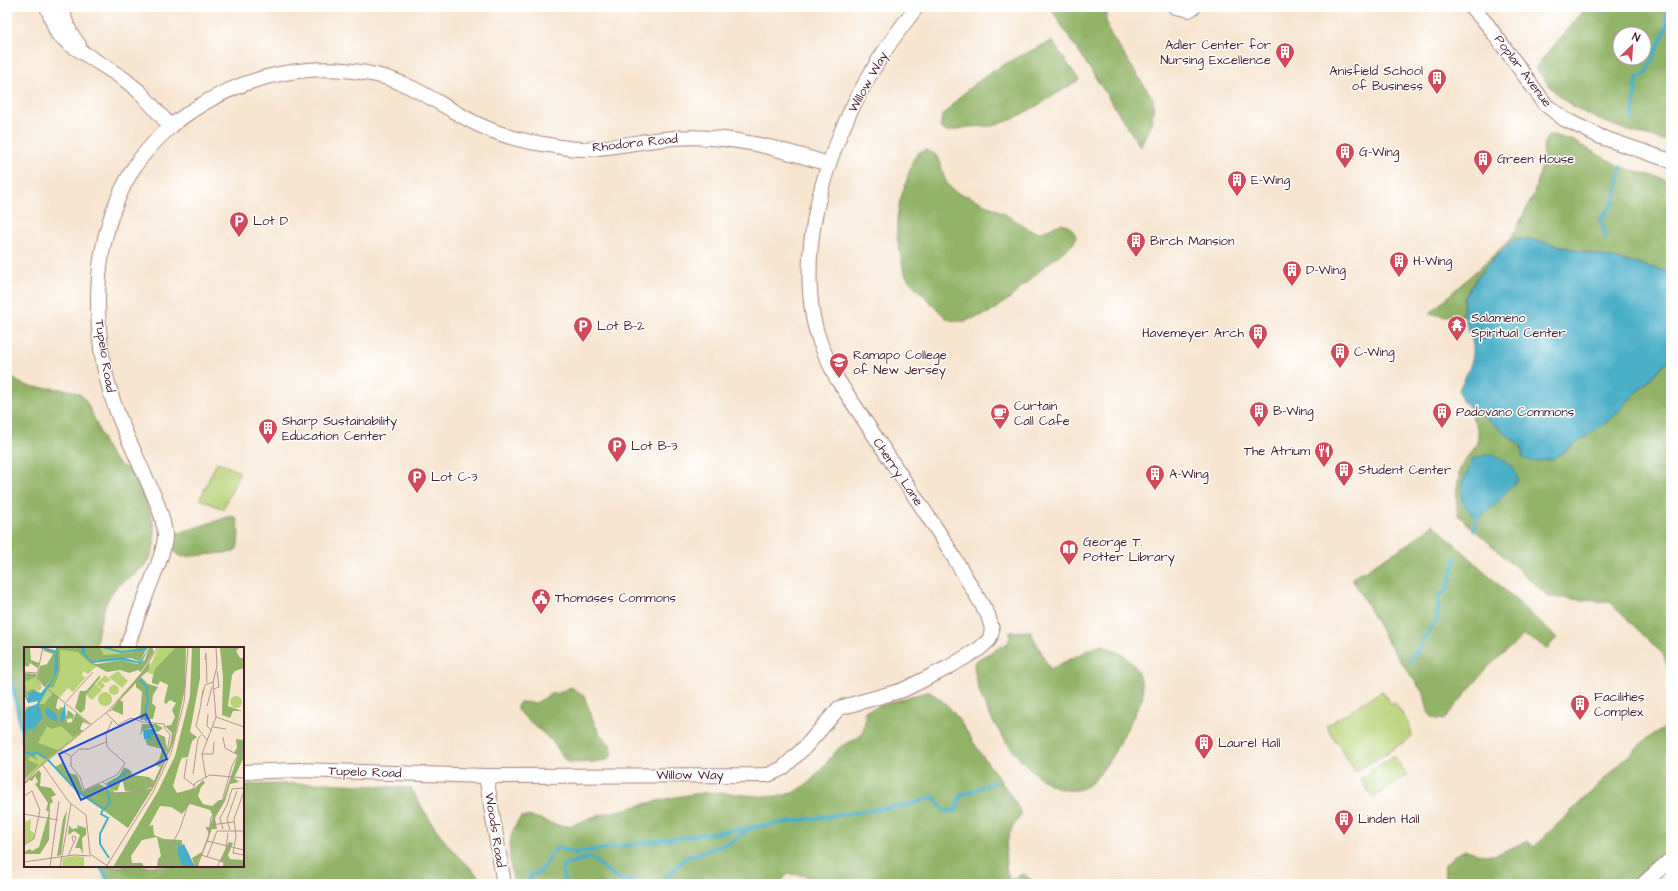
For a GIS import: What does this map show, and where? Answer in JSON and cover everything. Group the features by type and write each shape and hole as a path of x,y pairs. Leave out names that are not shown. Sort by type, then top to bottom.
{"street":[{"path":"47,7 57,33 68,43 124,79 141,94 171,127"},
{"path":"63,7 63,18 69,32 87,54"},
{"name":"Willow Way","path":"828,164 840,134 874,66 896,32 917,7"},
{"path":"1176,7 1189,10 1194,7"},
{"name":"Poplar Avenue","path":"1471,7 1487,24 1546,105 1564,119 1601,137 1671,161"},
{"name":"Tupelo Road","path":"127,647 162,554 165,533 159,511 111,395 99,338 98,279 104,240 111,218 125,185 145,152 156,139 186,114 214,97 238,85 268,76 310,69 345,69 378,75 402,83 447,107"},
{"name":"Rhodora Road","path":"447,107 478,124 508,136 544,145 580,149 674,138 712,138 740,141 803,155 828,164"},
{"name":"Cherry Lane","path":"828,164 816,219 809,262 813,318 824,353 849,399 943,540 988,615 992,629 989,640 984,645 949,667 903,690 865,701"},
{"name":"Willow Way","path":"486,776 768,775 783,768 806,746 839,708 865,701"},
{"name":"Tupelo Road","path":"244,772 299,770 486,776"},
{"name":"Woods Road","path":"486,776 504,884"},
{"path":"1643,884 1671,859"}],"green space":[{"path":"1054,7 1108,7 1106,21 1111,35 1153,99 1154,105 1152,117 1140,146 1051,9"},
{"path":"1587,7 1671,7 1671,142 1626,130 1596,118 1569,103 1548,85 1535,68"},
{"path":"1052,41 1079,80 1011,120 992,126 967,127 947,132 941,128 941,121 945,113 974,84 1011,61"},
{"path":"1554,135 1573,141 1621,167 1671,181 1671,272 1534,240 1514,239 1473,282 1464,299 1463,315 1441,316 1430,313 1511,239 1533,196 1539,178 1544,143 1548,136"},
{"path":"926,150 933,153 940,161 944,177 955,192 991,207 1035,232 1044,231 1063,224 1067,225 1076,236 1074,243 1046,265 1009,299 991,312 965,321 953,321 946,318 910,282 904,272 897,237 897,219 900,201 913,160 918,153"},
{"path":"1669,360 1671,362 1671,678 1663,654 1609,602 1549,597 1458,515 1457,504 1460,469 1464,461 1472,452 1478,438 1478,430 1471,415 1469,406 1521,446 1523,458 1610,420"},
{"path":"7,371 18,382 27,386 69,390 76,392 83,397 110,453 116,461 131,469 151,514 155,538 153,550 145,565 122,582 114,590 106,603 101,618 95,647 24,647 24,744 12,682 7,670"},
{"path":"217,462 240,472 223,509 200,499"},
{"path":"231,516 236,518 239,529 237,549 234,552 182,557 173,551 173,535"},
{"path":"1433,524 1557,638 1547,648 1524,635 1486,669 1444,720 1432,718 1428,711 1424,694 1388,643 1352,578 1410,543"},
{"path":"1030,631 1050,669 1101,644 1120,653 1130,660 1140,678 1143,688 1142,699 1110,759 1102,771 1087,786 1072,790 1057,787 1042,779 1027,766 1002,735 986,708 982,698 974,664 977,660 1008,643 1010,632"},
{"path":"571,687 584,696 595,725 601,736 610,744 612,753 609,759 601,762 570,763 566,761 553,742 517,710 517,706 520,702 536,703 551,694 559,693"},
{"path":"1382,691 1391,704 1394,702 1403,714 1410,727 1412,737 1356,772 1326,726"},
{"path":"929,692 947,705 954,713 1022,814 1016,821 1006,845 1006,862 1009,880 1023,874 1038,884 823,884 807,876 788,874 779,884 514,884 510,858 510,841 512,833 521,817 534,817 555,825 567,826 593,817 661,800 688,795 702,793 725,793 770,796 792,793 806,785 840,747 859,737 864,728 865,711 911,696"},
{"path":"1671,720 1671,847 1631,884 1449,884 1447,882 1444,870 1445,865 1453,856 1466,850 1485,855 1495,855 1527,841 1534,847 1647,738 1662,730"},
{"path":"1393,756 1407,775 1373,798 1360,779"},
{"path":"325,783 411,788 436,829 448,845 473,870 482,884 110,884 101,867 244,867 244,785"}],"water":[{"path":"1514,239 1534,240 1671,272 1671,357 1610,420 1553,459 1534,462 1523,458 1521,446 1462,401 1459,390 1469,369 1473,352 1472,340 1463,313 1464,301 1478,277"},
{"path":"1492,454 1512,466 1518,479 1500,500 1479,518 1474,516 1461,500 1463,482 1473,458"}],"waterway":[{"path":"1632,121 1637,78 1646,74 1667,26 1667,7"},
{"path":"1606,238 1601,219 1615,200 1621,167"},
{"path":"1474,530 1477,517"},
{"path":"1410,662 1437,618 1439,596 1448,588 1456,558"},
{"path":"7,670 12,682 24,744"},
{"path":"528,884 531,875 540,872 557,847 574,853 908,805 934,797 944,811 956,811 960,796 995,782"},
{"path":"660,884 685,858 732,842 750,828"},
{"path":"564,884 562,866 590,857 618,879 636,882 635,884"},
{"path":"101,867 110,884"}],"place":[{"name":"Adler Center for Nursing Excellence","path":"1285,69"},
{"name":"Anisfield School of Business","path":"1437,95"},
{"name":"G-Wing","path":"1345,169"},
{"name":"Green House","path":"1483,176"},
{"name":"E-Wing","path":"1237,197"},
{"name":"Lot D","path":"239,238"},
{"name":"Birch Mansion","path":"1136,258"},
{"name":"H-Wing","path":"1399,278"},
{"name":"D-Wing","path":"1292,287"},
{"name":"Salameno Spiritual Center","path":"1457,342"},
{"name":"Lot B-2","path":"583,343"},
{"name":"Havemeyer Arch","path":"1258,350"},
{"name":"C-Wing","path":"1340,369"},
{"name":"Ramapo College of New Jersey","path":"839,379"},
{"name":"B-Wing","path":"1259,428"},
{"name":"Padovano Commons","path":"1442,429"},
{"name":"Curtain Call Cafe","path":"1000,430"},
{"name":"Sharp Sustainability Education Center","path":"268,445"},
{"name":"Lot B-3","path":"617,463"},
{"name":"The Atrium","path":"1324,468"},
{"name":"Student Center","path":"1344,487"},
{"name":"A-Wing","path":"1155,491"},
{"name":"Lot C-3","path":"417,494"},
{"name":"George T. Potter Library","path":"1069,566"},
{"name":"Thomases Commons","path":"541,615"},
{"name":"Facilities Complex","path":"1580,721"},
{"name":"Laurel Hall","path":"1204,760"},
{"name":"Linden Hall","path":"1344,836"}]}
